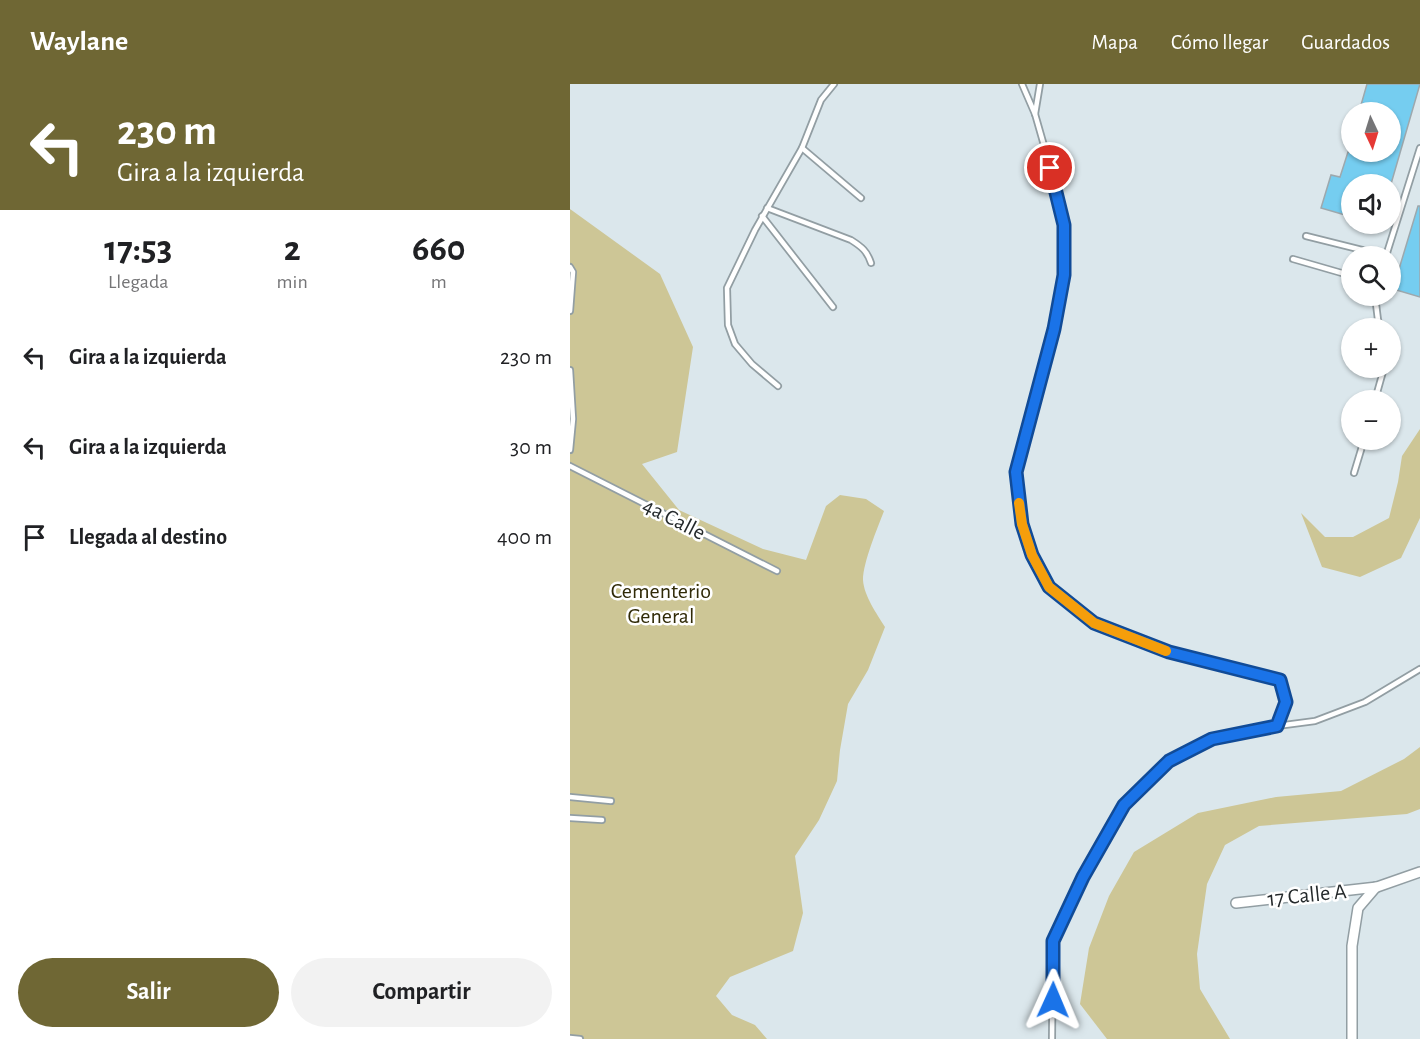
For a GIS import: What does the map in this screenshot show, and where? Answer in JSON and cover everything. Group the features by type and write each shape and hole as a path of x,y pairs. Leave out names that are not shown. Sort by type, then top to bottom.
{"street":[{"name":"17 Calle A","path":"1236,903 1377,887 1420,872"},
{"path":"1352,1039 1352,946 1358,908 1377,887"}],"lane":[{"path":"778,386 752,364 735,344 728,326 727,288 766,208 802,148 821,100 834,84"},
{"path":"1022,84 1035,114 1064,225 1064,275 1054,329 1016,472 1022,524 1032,555 1049,587 1094,623 1169,652 1280,680 1286,702 1277,726"},
{"path":"1035,114 1040,84"},
{"path":"802,148 861,198"},
{"path":"1389,246 1420,148"},
{"path":"766,208 851,240 868,254 870,263"},
{"path":"762,216 833,307"},
{"path":"1306,236 1346,246"},
{"path":"1293,259 1341,273"},
{"path":"570,267 573,272 570,311"},
{"path":"570,370 573,419 570,450"},
{"path":"1354,473 1361,450"},
{"name":"4a Calle","path":"570,466 777,572"},
{"path":"1052,1039 1053,941 1083,877 1124,805 1169,761 1212,739 1315,721 1365,702 1420,669"},
{"path":"570,797 611,801"},
{"path":"570,818 602,820"},
{"path":"570,1038 580,1039"}],"green space":[{"name":"Cementerio General","path":"570,209 660,274 693,347 677,452 642,464 679,510 763,549 806,560 826,506 840,495 866,499 884,511 868,554 863,580 868,598 885,627 868,670 848,704 837,781 819,820 795,856 803,913 793,951 730,977 716,996 732,1015 755,1025 767,1039 570,1039"},
{"path":"1420,429 1420,518 1401,558 1360,577 1322,567 1301,513 1325,537 1353,537 1389,518 1402,456"},
{"path":"1420,747 1420,809 1407,814 1259,826 1225,845 1207,884 1197,954 1200,989 1230,1039 1107,1039 1080,1004 1089,948 1109,896 1134,852 1198,813 1276,797 1341,791 1404,759"}],"building":[{"path":"1367,84 1420,84 1401,150 1401,102 1362,102"},
{"path":"1345,162 1397,162 1394,174 1341,174 1341,214 1321,208 1331,175 1340,177"},
{"path":"1418,206 1420,206 1420,297 1401,291 1401,262"}],"slow traffic":[{"path":"1019,503 1022,524 1032,555 1049,587 1094,623 1166,651"}],"route":[{"path":"1050,168 1064,225 1064,275 1054,329 1016,472 1022,524 1032,555 1049,587 1094,623 1169,652 1280,680 1286,702 1277,726 1212,739 1169,761 1124,805 1083,877 1053,941 1053,1000"}]}
